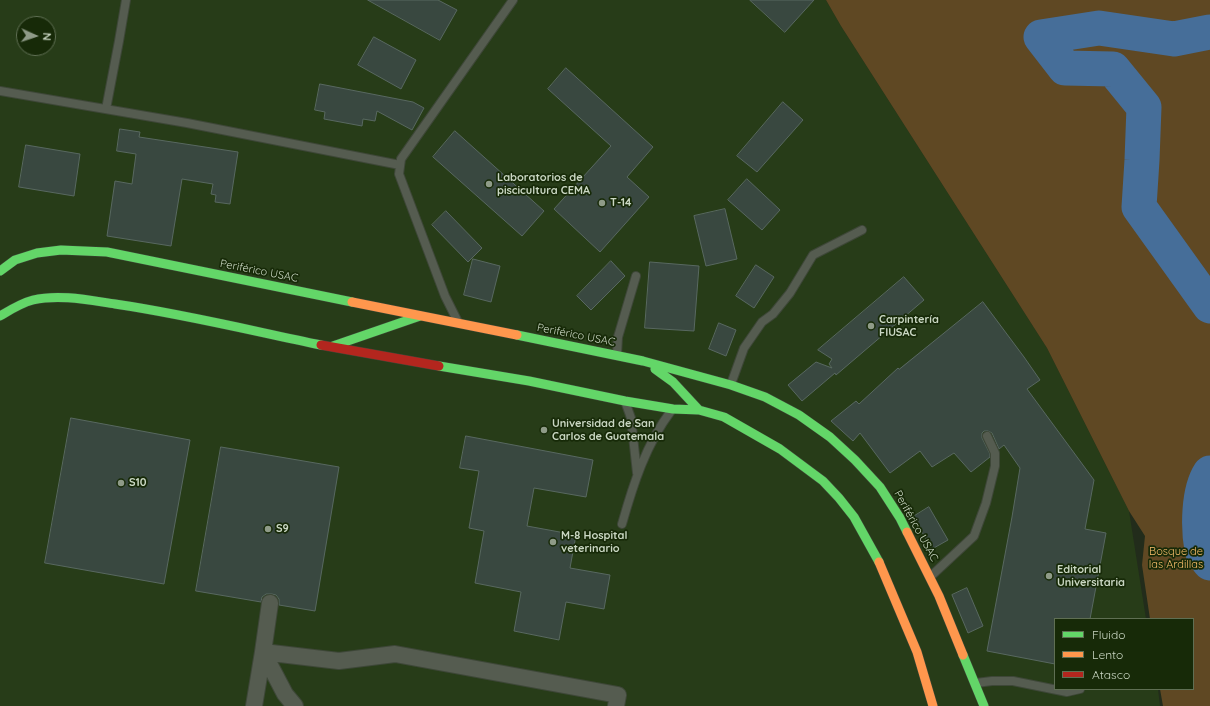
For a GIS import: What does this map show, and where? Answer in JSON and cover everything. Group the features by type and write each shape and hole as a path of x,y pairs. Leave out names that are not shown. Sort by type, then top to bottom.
{"street":[{"name":"Periférico USAC","path":"0,270 15,260 40,252 67,250 107,252 643,361 731,385 765,397 799,415 830,437 855,460 880,487 900,518 939,596 984,706"},
{"path":"0,316 18,305 33,300 55,298 79,299 140,308 330,347 529,381 625,401 672,409 699,410 724,417 780,449 823,481 854,517 880,565 917,652 933,706"},
{"path":"330,347 421,316"},
{"path":"643,361 673,382 699,410"},
{"path":"254,706 270,603"},
{"path":"263,652 285,694 295,706"},
{"path":"263,652 339,661 395,654 618,695 616,706"}],"lane":[{"path":"106,109 126,0"},
{"path":"458,324 445,296 399,174 401,159 513,0"},
{"path":"0,91 187,123 400,165"},
{"path":"731,385 744,348 762,322 773,314 790,293 813,255 862,230"},
{"path":"0,257 15,260"},
{"path":"617,356 618,337 636,276"},
{"path":"625,401 631,418 637,475"},
{"path":"622,524 633,484 660,426 672,409"},
{"path":"930,578 974,536 986,503 995,466 996,453 987,436"},
{"path":"975,684 992,681 1013,681 1054,689"},
{"path":"1059,690 1067,692 1076,690"}],"shaded area":[{"name":"Universidad de San Carlos de Guatemala","path":"0,0 826,0 841,26 1047,348 1129,511 1146,618 1054,618 1054,690 1158,690 1160,706 0,706"}],"green space":[{"name":"Bosque de las Ardillas","path":"826,0 1210,0 1210,706 1163,706 1160,690 1194,690 1194,618 1150,618 1142,565 1145,536 1129,511 1047,348 841,26"}],"building":[{"path":"368,0 438,0 457,10 440,40"},
{"path":"750,0 814,0 785,32"},
{"path":"374,37 416,60 401,89 358,65"},
{"path":"566,68 653,147 627,177 649,197 600,252 554,209 611,146 548,89"},
{"path":"320,84 413,102 424,108 412,130 377,111 375,121 363,119 362,126 324,119 325,112 315,110"},
{"path":"783,102 803,120 757,172 737,156"},
{"path":"120,129 140,132 139,137 238,152 230,204 215,202 216,195 211,194 213,184 182,179 171,246 107,236 115,181 132,184 136,154 117,151"},
{"name":"Laboratorios de piscicultura CEMA","path":"455,131 544,211 522,236 433,157"},
{"path":"26,145 80,154 74,196 19,187"},
{"path":"747,179 780,210 762,230 728,200"},
{"path":"725,209 737,259 706,266 694,216"},
{"path":"446,211 482,248 468,262 432,225"},
{"path":"473,259 500,266 491,302 464,295"},
{"path":"611,261 625,276 591,310 577,296"},
{"path":"650,262 699,266 694,331 645,328"},
{"path":"756,265 774,277 754,308 736,296"},
{"name":"Carpintería FIUSAC","path":"904,277 924,300 836,375 835,373 802,401 788,385 816,362 832,368 829,364 832,359 818,350"},
{"path":"983,302 1040,380 1027,389 1094,480 1085,529 1106,533 1090,618 1054,618 1054,664 987,651 1020,468 1004,445 999,449 992,433 984,431 982,433 982,438 990,457 971,472 954,453 932,467 920,451 890,473 860,433 853,441 831,421 856,401 859,404 898,368 899,369"},
{"path":"719,323 736,330 726,356 709,349"},
{"name":"S10","path":"71,418 190,440 164,584 45,563"},
{"name":"M-8 Hospital veterinario","path":"466,436 593,460 586,497 534,488 527,526 576,535 570,568 610,575 604,609 566,602 559,640 514,631 521,592 475,583 484,531 469,528 479,471 460,468"},
{"name":"S9","path":"221,447 339,467 315,611 279,605 279,599 276,595 272,594 266,594 262,597 261,602 196,591"},
{"path":"929,507 948,540 932,549 913,517"},
{"path":"967,588 983,626 968,633 952,595"}],"waterway":[{"path":"1210,32 1174,39 1099,28 1041,37 1065,68 1113,69 1144,107 1139,207 1210,306"},
{"path":"1210,473 1203,490 1200,510 1202,550 1210,563"}],"traffic: fast":[{"path":"0,271 15,260 37,253 61,250 107,252 352,302"},
{"path":"0,316 33,300 43,298 74,298 167,313 321,345"},
{"path":"333,346 420,316"},
{"path":"517,335 643,361 731,385 765,397 799,415 830,437 855,460 880,487 900,518 907,532"},
{"path":"439,366 529,381 625,401 673,409 699,410 724,417 780,449 823,481 854,517 879,562"},
{"path":"655,369 673,382 699,410"},
{"path":"963,655 984,706"}],"traffic: slow":[{"path":"352,302 517,335"},
{"path":"907,532 939,596 963,655"},
{"path":"879,562 917,652 933,706"}],"traffic: jam":[{"path":"321,345 439,366"}],"place":[{"name":"Laboratorios de piscicultura CEMA","path":"489,184"},
{"name":"T-14","path":"602,203"},
{"name":"Carpintería FIUSAC","path":"871,326"},
{"name":"Universidad de San Carlos de Guatemala","path":"544,430"},
{"name":"S10","path":"121,483"},
{"name":"S9","path":"268,529"},
{"name":"M-8 Hospital veterinario","path":"553,542"},
{"name":"Editorial Universitaria","path":"1049,576"}]}
